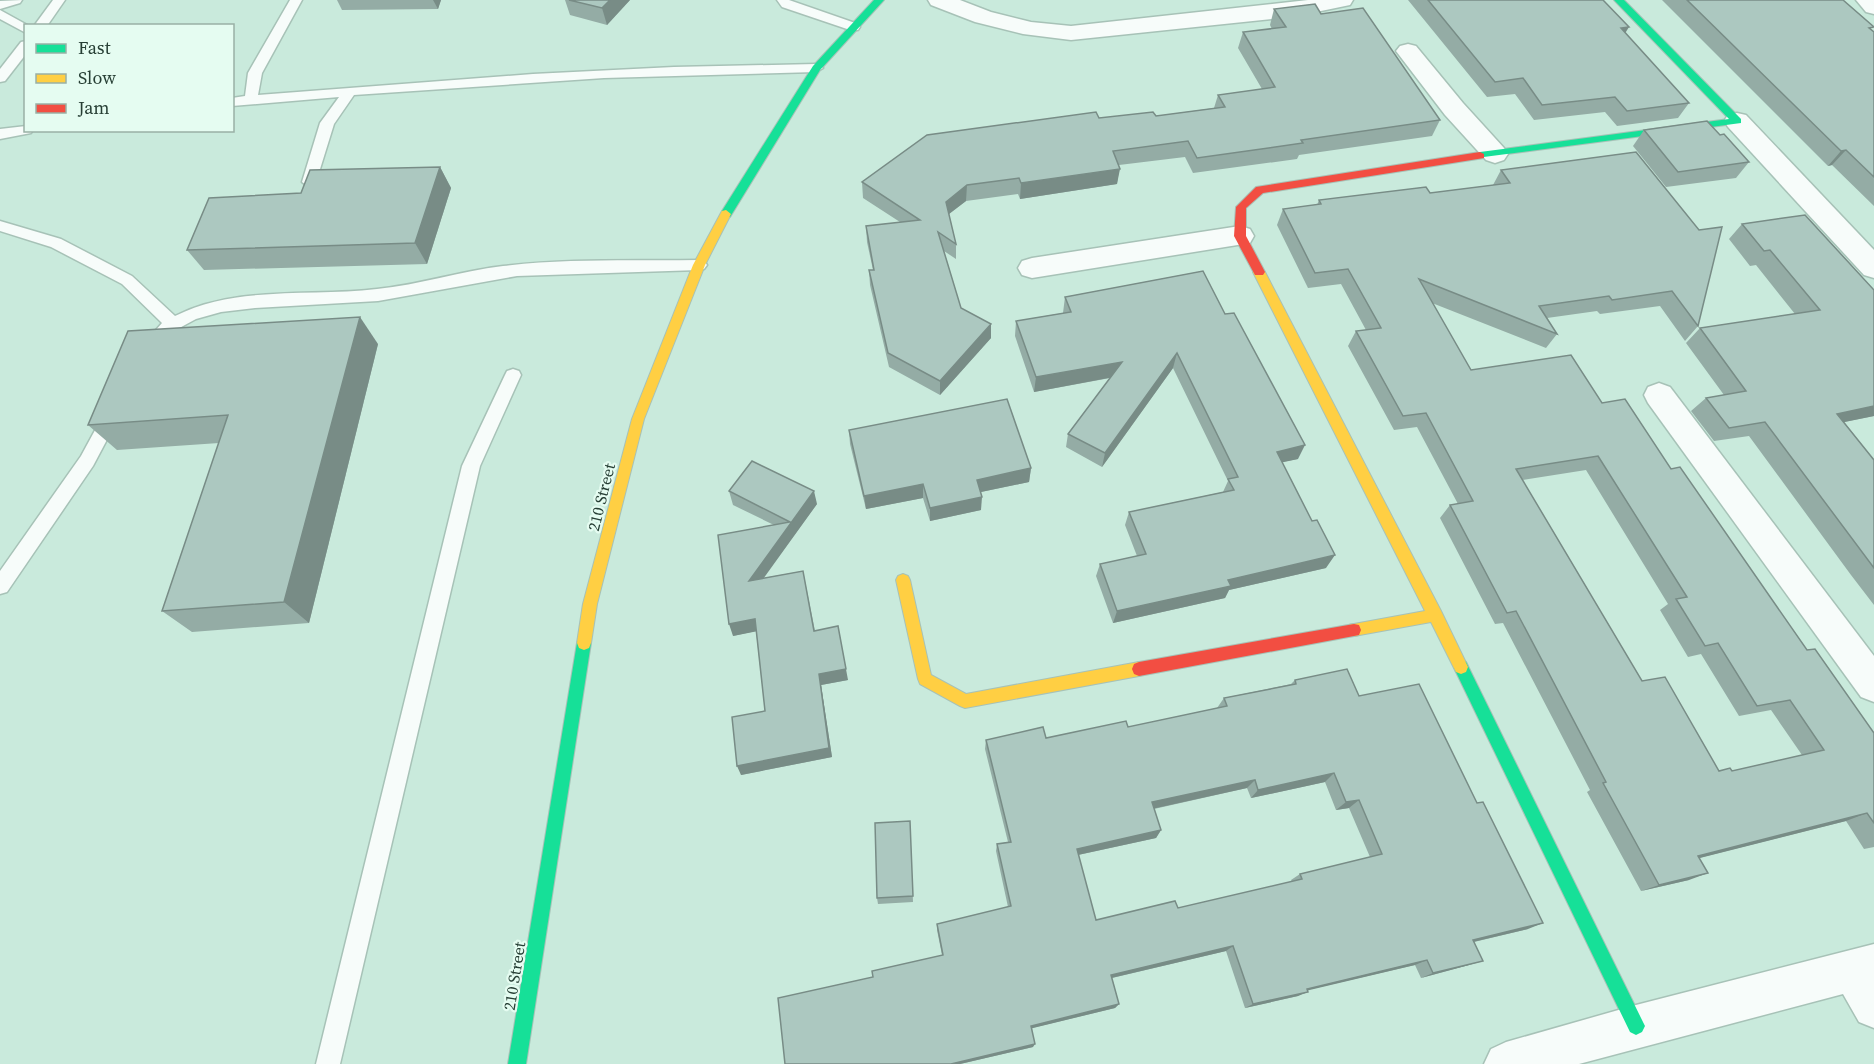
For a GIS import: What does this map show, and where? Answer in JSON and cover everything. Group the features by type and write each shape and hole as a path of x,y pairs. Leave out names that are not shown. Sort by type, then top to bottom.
{"street":[{"name":"210 Street","path":"517,1064 590,604 638,419 699,265 735,196 816,68 879,0"},
{"path":"939,0 993,20 1031,29 1071,33 1292,10 1342,0"},
{"path":"1619,0 1737,121 1874,268"},
{"path":"1867,0 1874,7"},
{"path":"1408,51 1454,109 1496,154"},
{"path":"1636,1026 1436,615 1240,236 1241,207 1260,190 1496,154 1737,121"},
{"path":"1032,268 1240,236"},
{"path":"1659,394 1874,685"},
{"path":"903,580 925,679 964,701 1436,615"},
{"path":"1506,1064 1636,1026 1863,968 1874,1007"}],"lane":[{"path":"0,5 16,0"},
{"path":"41,24 59,0"},
{"path":"251,100 255,73 296,0"},
{"path":"783,0 786,4 854,27"},
{"path":"0,14 24,28"},
{"path":"0,78 24,48"},
{"path":"234,102 420,84 634,72 816,68"},
{"path":"309,182 327,123 350,91"},
{"path":"0,134 24,130"},
{"path":"0,226 56,243 127,280 172,324"},
{"path":"142,361 153,341 172,324 230,304 378,296 475,275 517,270 699,265"},
{"path":"328,1064 471,466 513,375"},
{"path":"0,586 87,461 120,401"}],"building":[{"path":"569,0 610,0 602,8"},
{"path":"1428,0 1603,0 1629,27 1621,28 1689,103 1627,111 1615,97 1542,105 1523,78 1495,82"},
{"path":"1687,0 1843,0 1874,27 1869,28 1874,32 1874,177 1846,150 1841,151"},
{"path":"1315,4 1321,14 1363,8 1440,120 1197,158 1188,141 1113,151 1120,169 1021,183 1019,178 967,185 946,202 956,244 938,232 961,308 991,324 940,381 888,353 869,270 874,270 866,226 920,220 862,182 927,135 1096,112 1099,118 1153,112 1156,116 1225,107 1218,95 1275,87 1243,32 1286,27 1274,9"},
{"path":"1707,121 1720,135 1724,134 1749,162 1678,172 1644,130"},
{"path":"1636,152 1699,230 1722,227 1698,326 1672,291 1612,300 1609,296 1539,306 1557,334 1419,279 1471,370 1571,355 1602,403 1625,399 1671,469 1680,467 1807,650 1815,649 1874,733 1874,823 1867,813 1698,856 1708,873 1659,885 1603,783 1606,782 1516,611 1507,613 1450,505 1473,501 1426,413 1403,416 1356,331 1381,328 1348,269 1315,273 1283,209 1321,204 1319,200 1426,187 1430,193 1510,183 1501,170","holes":["1598,456 1687,597 1676,599 1705,646 1718,643 1757,706 1790,700 1824,750 1732,771 1730,768 1719,771 1665,677 1642,681 1516,469"]},
{"path":"440,167 415,243 187,250 209,198 301,193 310,170"},
{"path":"1805,215 1874,290 1874,406 1837,414 1874,460 1874,568 1765,422 1729,428 1706,398 1746,391 1700,328 1820,310 1770,250 1764,251 1742,224"},
{"path":"1203,271 1225,314 1234,313 1305,445 1277,452 1312,521 1317,520 1335,555 1228,580 1231,586 1117,611 1100,564 1146,554 1129,512 1234,490 1228,479 1238,477 1177,353 1105,453 1068,434 1122,362 1036,377 1016,321 1071,312 1065,297"},
{"path":"360,317 284,602 162,611 228,415 88,425 128,331"},
{"path":"1007,399 1031,468 977,480 982,497 930,508 923,484 864,496 849,430"},
{"path":"752,461 814,491 749,581 803,571 814,631 838,626 846,669 819,674 829,748 737,766 732,717 765,711 755,619 729,624 718,535 790,522 729,491"},
{"path":"1347,669 1359,696 1419,684 1477,803 1483,802 1543,923 1473,940 1483,961 1433,973 1427,960 1307,989 1308,992 1253,1004 1233,946 1111,975 1119,1004 1031,1026 1035,1044 951,1064 785,1064 778,998 873,977 872,971 943,955 937,924 1011,906 997,844 1011,842 986,740 1043,727 1046,738 1126,721 1128,727 1227,706 1224,698 1296,684 1295,680","holes":["1334,773 1346,802 1359,800 1382,854 1300,874 1302,879 1178,908 1175,901 1096,920 1077,849 1161,830 1152,802 1255,780 1258,790"]},
{"path":"910,821 913,896 877,898 875,823"}],"traffic: fast":[{"path":"726,214 816,68 879,0"},
{"path":"1480,156 1737,121 1619,0"},
{"path":"517,1064 584,643"},
{"path":"1461,667 1636,1026"}],"traffic: slow":[{"path":"584,643 590,604 638,419 699,265 726,214"},
{"path":"1259,272 1461,667"},
{"path":"903,580 925,679 965,701 1139,669"},
{"path":"1354,630 1436,615"}],"traffic: jam":[{"path":"1259,272 1240,236 1241,207 1260,190 1480,156"},
{"path":"1139,669 1354,630"}]}
